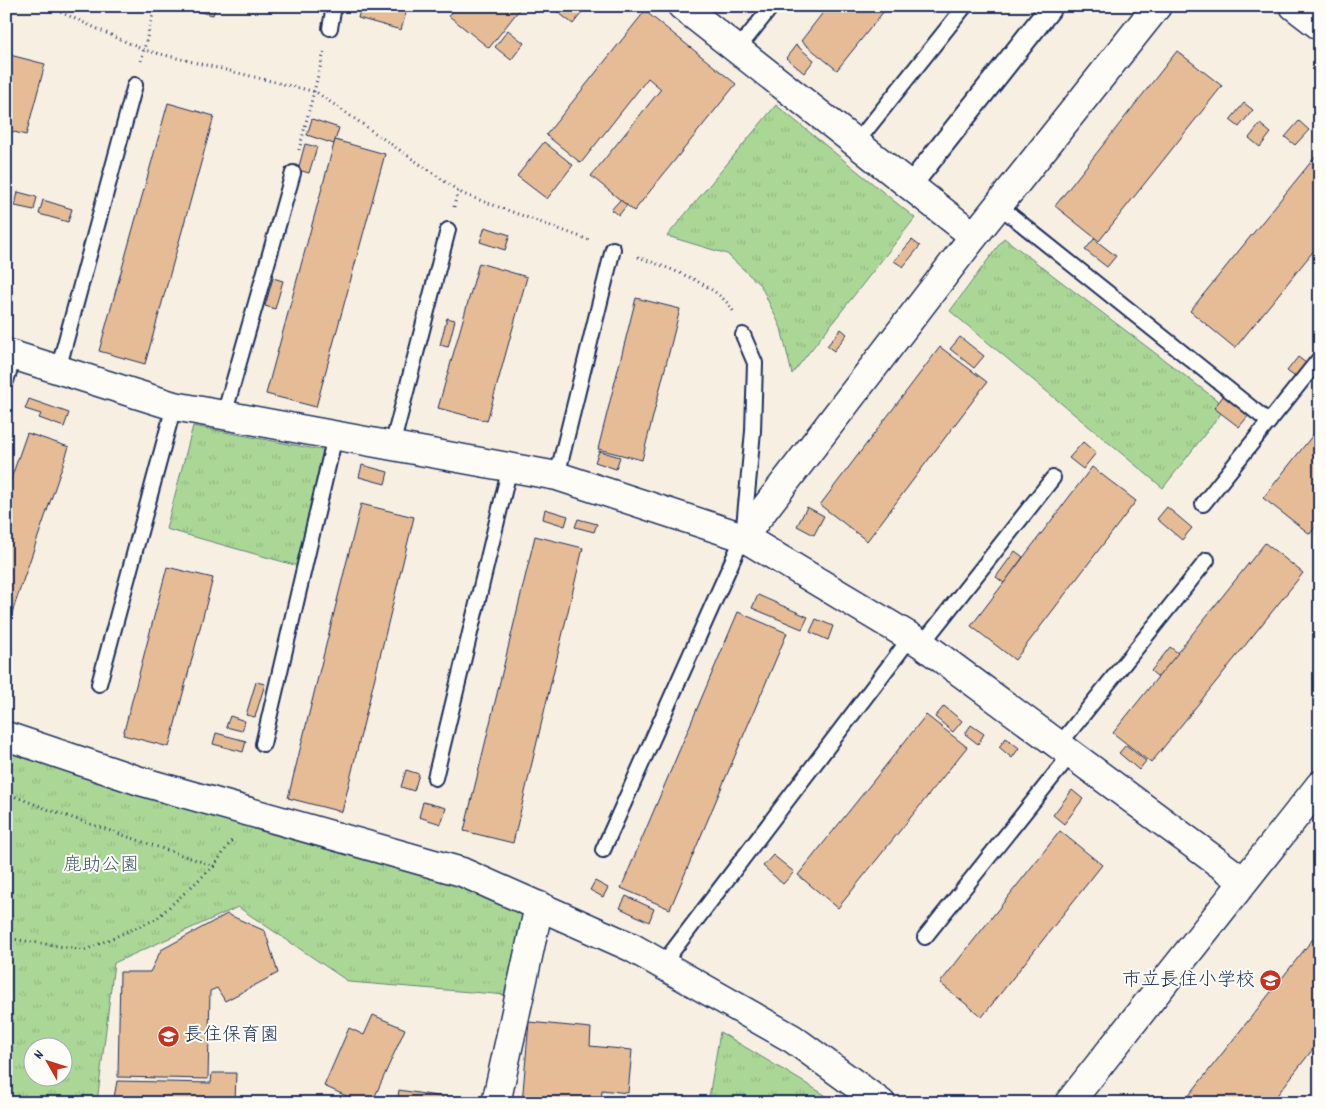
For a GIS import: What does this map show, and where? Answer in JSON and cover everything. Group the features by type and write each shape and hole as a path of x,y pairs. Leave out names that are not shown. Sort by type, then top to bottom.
{"street":[{"path":"682,6 974,236"},
{"path":"910,186 1052,6"},
{"path":"743,537 998,205 1157,6"},
{"path":"1294,6 1320,26"},
{"path":"9,363 58,370 174,406 557,476 743,537 917,641 1243,881"},
{"path":"6,736 140,781 462,872 631,947 793,1038 881,1103"},
{"path":"1069,1103 1320,785"},
{"path":"496,1103 539,906"}],"lane":[{"path":"330,28 334,6"},
{"path":"737,50 772,6"},
{"path":"856,143 965,6"},
{"path":"58,370 135,86"},
{"path":"224,415 292,172"},
{"path":"998,205 1269,422"},
{"path":"392,446 448,230"},
{"path":"557,476 613,249"},
{"path":"603,850 743,537 753,430 755,363 743,335"},
{"path":"1203,504 1320,358"},
{"path":"100,684 174,406"},
{"path":"263,744 335,436"},
{"path":"435,778 510,467"},
{"path":"662,965 917,641 1053,478"},
{"path":"925,937 1207,560"}],"path":[{"path":"47,6 144,50 316,92 463,194 694,278 730,306 743,335"},
{"path":"135,86 155,6"},
{"path":"292,172 316,92 330,28"},
{"path":"6,793 52,811 214,866"},
{"path":"6,938 85,950 156,919 214,866 251,812"}],"green space":[{"path":"776,105 915,218 792,374 781,328 761,286 727,254 667,236"},
{"path":"1004,238 1226,407 1163,488 950,311"},
{"path":"193,426 326,451 298,566 166,529"},
{"name":"鹿助公園","path":"6,736 539,906 519,996 349,982 238,907 114,963 97,1103 6,1103"},
{"path":"720,1032 825,1095 836,1103 708,1103"}],"building":[{"path":"188,6 216,6 213,15 187,9"},
{"path":"361,6 408,6 401,30 358,18"},
{"path":"457,6 522,6 489,48 449,16"},
{"path":"550,6 587,6 573,24"},
{"path":"828,6 888,6 837,70 801,41"},
{"path":"645,11 736,84 634,211 591,176 661,89 648,78 581,163 546,135"},
{"path":"508,30 524,43 511,60 495,47"},
{"path":"796,45 814,60 804,73 786,58"},
{"path":"1177,51 1222,86 1099,241 1055,206"},
{"path":"6,54 45,64 26,135 6,130"},
{"path":"168,103 214,116 145,364 99,351"},
{"path":"1244,103 1253,110 1239,127 1230,120"},
{"path":"312,119 339,128 334,144 307,135"},
{"path":"1299,121 1309,130 1295,145 1285,137"},
{"path":"1260,124 1271,133 1260,147 1249,138"},
{"path":"335,140 385,154 316,407 266,394"},
{"path":"544,142 573,165 547,199 517,176"},
{"path":"305,144 317,147 309,173 298,170"},
{"path":"1315,157 1320,160 1320,243 1235,348 1190,311"},
{"path":"18,192 37,197 34,210 15,206"},
{"path":"43,200 72,209 68,222 39,214"},
{"path":"620,200 627,205 619,215 611,210"},
{"path":"485,227 510,235 505,250 480,242"},
{"path":"1094,239 1116,256 1107,267 1085,250"},
{"path":"912,240 920,246 903,267 894,261"},
{"path":"479,263 527,277 487,421 438,408"},
{"path":"273,278 283,281 275,309 265,306"},
{"path":"636,298 680,309 642,460 598,449"},
{"path":"447,318 455,320 448,347 440,345"},
{"path":"841,329 847,334 834,351 827,346"},
{"path":"960,337 984,356 974,368 950,349"},
{"path":"940,347 987,382 867,541 820,505"},
{"path":"1298,357 1310,366 1298,379 1287,371"},
{"path":"1224,395 1250,414 1239,427 1214,408"},
{"path":"29,399 69,413 64,427 39,418 41,414 25,409"},
{"path":"1320,426 1320,521 1310,534 1263,498"},
{"path":"27,433 69,447 6,630 6,493"},
{"path":"1083,442 1096,453 1083,469 1069,458"},
{"path":"599,451 620,457 616,469 595,462"},
{"path":"362,465 388,472 385,484 359,477"},
{"path":"1092,467 1136,501 1015,660 971,626"},
{"path":"361,504 414,517 342,812 288,798"},
{"path":"807,507 824,516 814,535 797,526"},
{"path":"1167,507 1192,528 1182,540 1157,519"},
{"path":"545,509 568,516 565,526 543,519"},
{"path":"578,519 597,524 594,532 575,527"},
{"path":"535,536 583,548 513,843 464,831"},
{"path":"1265,543 1303,573 1151,763 1113,733"},
{"path":"1015,551 1023,557 1004,583 996,577"},
{"path":"167,567 213,578 169,747 123,735"},
{"path":"758,595 808,617 802,629 752,608"},
{"path":"738,612 787,633 670,909 621,888"},
{"path":"816,619 833,626 828,640 810,632"},
{"path":"1170,647 1178,653 1158,677 1151,671"},
{"path":"256,682 265,684 255,717 246,715"},
{"path":"944,706 962,721 953,732 935,717"},
{"path":"926,715 967,747 838,908 798,875"},
{"path":"230,716 245,721 242,731 226,727"},
{"path":"971,725 984,734 978,744 965,734"},
{"path":"216,733 246,741 243,752 213,744"},
{"path":"1006,738 1019,748 1012,758 999,747"},
{"path":"1126,745 1146,761 1139,770 1119,753"},
{"path":"406,770 419,774 414,791 401,787"},
{"path":"1072,790 1083,799 1064,824 1053,815"},
{"path":"423,802 446,808 441,824 419,817"},
{"path":"1060,831 1102,865 982,1017 940,983"},
{"path":"773,855 794,872 783,884 763,866"},
{"path":"595,881 608,888 603,897 590,890"},
{"path":"626,896 654,909 649,922 620,908"},
{"path":"227,914 265,931 278,973 225,1001 217,988 210,991 208,1079 118,1077 120,972 150,972 161,950"},
{"path":"1320,930 1320,1040 1271,1103 1183,1103"},
{"path":"373,1015 405,1029 372,1103 362,1103 324,1086 349,1028 364,1035"},
{"path":"529,1022 591,1028 590,1046 632,1050 628,1093 602,1090 601,1103 522,1103"},
{"path":"212,1073 236,1073 235,1103 113,1103 117,1081 211,1083"},
{"path":"399,1090 443,1097 442,1103 397,1103"}],"place":[{"name":"市立長住小学校","path":"1271,981"},
{"name":"長住保育園","path":"168,1036"}]}
